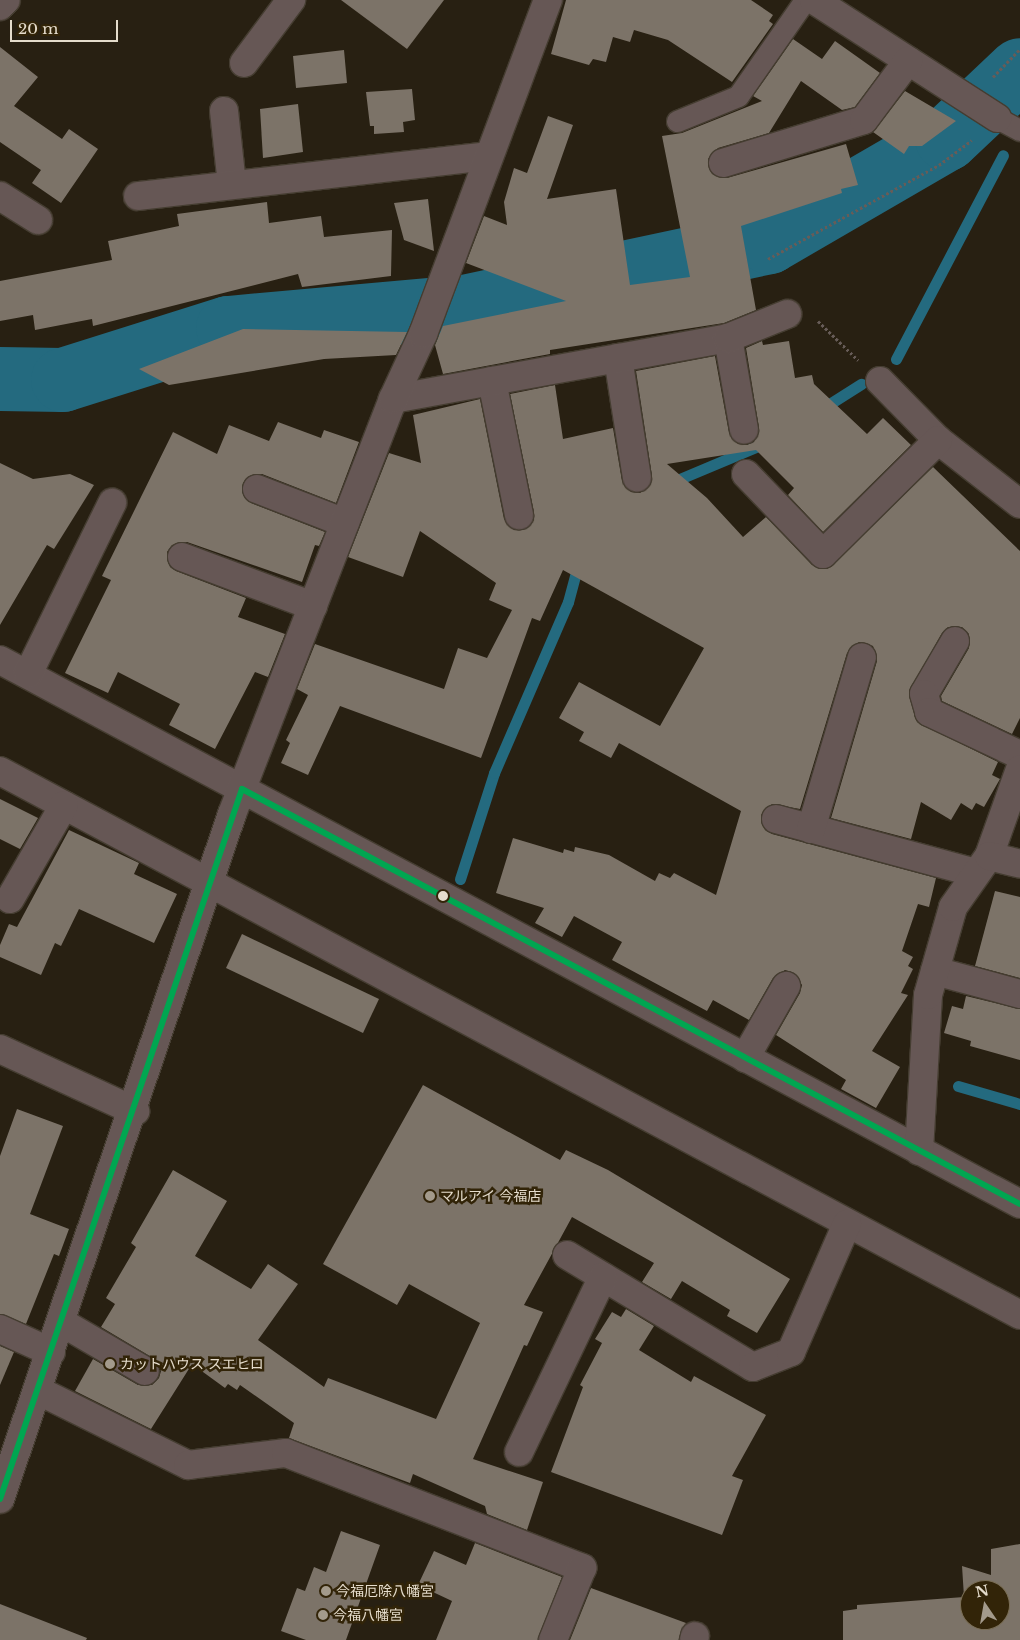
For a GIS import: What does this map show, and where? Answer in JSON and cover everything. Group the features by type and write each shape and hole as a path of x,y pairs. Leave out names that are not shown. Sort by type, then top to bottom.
{"street":[{"path":"0,6 6,0"},
{"path":"244,63 291,0"},
{"path":"0,1498 135,1111 242,789 393,399 423,334 487,156 548,0"},
{"path":"814,0 997,118"},
{"path":"723,163 864,120 908,61"},
{"path":"224,111 232,185"},
{"path":"138,196 487,156"},
{"path":"0,196 38,220"},
{"path":"393,399 728,338 787,314"},
{"path":"728,338 744,430"},
{"path":"618,358 637,478"},
{"path":"872,374 938,440 1020,504"},
{"path":"492,381 519,515"},
{"path":"746,474 823,554 938,440"},
{"path":"257,489 345,522"},
{"path":"28,674 112,503"},
{"path":"182,556 313,606"},
{"path":"919,1151 928,995 953,907 982,864 1019,772 929,712 924,694 955,641"},
{"path":"811,829 862,658"},
{"path":"0,660 1020,1204"},
{"path":"0,771 1020,1315"},
{"path":"10,899 64,805"},
{"path":"776,819 811,829 982,864 1020,864"},
{"path":"935,971 1020,994"},
{"path":"745,1058 786,986"},
{"path":"0,1049 135,1111"},
{"path":"567,1255 753,1367 791,1352 847,1224"},
{"path":"519,1452 603,1277"},
{"path":"61,1322 145,1371"},
{"path":"0,1329 51,1352"},
{"path":"37,1390 188,1465 286,1453 582,1568 553,1640"}],"lane":[{"path":"677,121 738,96 805,0"}],"path":[{"path":"768,259 939,166 997,118"},
{"path":"787,314 812,316 872,374"}],"building":[{"path":"341,0 444,0 407,49"},
{"path":"566,0 751,0 773,15 769,21 773,24 732,82 668,40 634,30 630,42 613,37 606,62 593,59 589,65 551,54"},
{"path":"793,39 822,59 835,41 880,73 855,107 842,110 801,81 769,133 718,148 708,159 712,174 727,178 846,144 858,185 841,189 842,193 741,226 756,310 724,323 550,350 550,354 443,374 435,345 443,326 566,301 466,263 484,216 507,225 504,202 514,168 527,173 548,116 573,125 547,199 616,189 630,285 690,277 662,136 682,133 762,101 753,96"},
{"path":"0,47 38,77 14,106 62,139 69,129 98,149 61,203 32,183 41,170 0,142"},
{"path":"344,50 347,83 296,88 293,56"},
{"path":"412,89 415,120 403,122 404,132 374,134 374,126 370,126 366,92"},
{"path":"905,91 956,121 922,146 909,146 904,154 873,132"},
{"path":"298,104 303,152 263,158 260,109"},
{"path":"428,199 434,251 404,240 394,203"},
{"path":"267,202 269,223 321,216 324,237 392,230 391,276 302,287 298,274 93,326 92,319 35,330 33,315 0,321 0,281 112,260 108,241 179,226 177,214"},
{"path":"243,329 407,332 396,355 324,359 169,385 139,369"},
{"path":"762,341 763,345 789,341 795,378 812,375 814,384 867,434 883,418 911,445 823,532 788,495 794,488 756,450 667,464 707,498 743,537 766,517 812,565 827,569 933,467 1020,551 1020,718 1012,734 942,701 941,696 969,648 969,634 962,627 948,627 942,633 909,692 917,722 998,762 992,775 1000,779 984,807 976,803 972,810 961,803 951,820 921,802 911,839 831,818 877,661 873,646 859,642 847,653 800,809 772,804 761,815 765,830 772,834 936,878 929,907 918,904 902,951 913,957 908,966 913,969 901,993 908,995 872,1051 900,1067 876,1108 841,1089 846,1080 776,1035 800,993 802,985 794,973 785,970 773,978 749,1020 713,1000 707,1011 612,960 622,942 574,916 562,937 535,923 544,908 496,893 513,838 563,853 564,849 574,852 575,847 609,855 655,881 659,873 670,878 674,873 716,895 741,811 619,743 611,758 579,741 584,732 559,718 579,682 660,726 704,648 563,570 540,621 532,618 481,758 340,706 308,775 281,763 290,743 286,740 308,695 297,689 315,644 444,689 458,648 487,658 512,610 489,600 496,583 420,531 403,577 348,557 389,453 421,463 413,415 480,399 504,519 514,530 523,530 534,520 534,512 510,394 555,385 563,439 613,428 622,481 631,492 640,493 651,484 652,476 636,371 715,356 729,433 738,444 747,445 754,442 759,428 746,348"},
{"path":"278,422 321,438 324,430 359,442 336,503 262,474 248,477 243,483 242,492 251,503 325,532 319,546 315,545 302,582 187,542 172,545 167,552 170,567 176,571 246,598 238,617 285,634 268,677 255,672 215,749 169,725 180,704 118,672 108,693 65,673 111,580 102,576 173,432 217,454 229,425 269,441"},
{"path":"0,463 33,479 70,474 94,485 54,549 47,545 0,625"},
{"path":"0,799 38,818 20,849 0,839"},
{"path":"69,830 139,863 134,874 177,894 154,943 79,909 61,946 55,943 41,975 0,957 0,945 9,924 17,927"},
{"path":"995,891 1020,897 1020,978 975,966"},
{"path":"242,934 379,999 363,1033 226,968"},
{"path":"966,996 1020,1009 1020,1060 970,1046 971,1041 944,1033 952,1006 963,1009"},
{"path":"423,1085 560,1160 566,1150 608,1170 790,1279 757,1333 727,1316 730,1310 682,1281 671,1299 642,1282 654,1263 572,1217 524,1305 543,1312 527,1346 524,1345 473,1459 543,1482 527,1530 487,1514 485,1506 413,1474 410,1483 289,1438 294,1423 240,1385 237,1390 228,1384 225,1388 192,1364 151,1429 75,1391 93,1359 138,1385 152,1385 159,1378 161,1371 153,1358 101,1327 115,1304 106,1298 136,1247 131,1243 173,1170 227,1201 195,1256 251,1289 268,1264 298,1284 258,1340 324,1387 328,1378 436,1419 480,1323 409,1284 397,1305 323,1264"},
{"path":"17,1109 63,1126 30,1214 69,1229 59,1256 54,1254 26,1324 0,1314 0,1156"},
{"path":"626,1309 654,1326 639,1350 691,1382 694,1376 766,1415 732,1476 743,1480 722,1535 551,1472 583,1387 580,1385 602,1343 595,1339 612,1312 621,1317"},
{"path":"0,1346 14,1352 0,1385"},
{"path":"341,1531 380,1545 346,1640 306,1640 281,1631 297,1588 305,1591 314,1567 326,1572"},
{"path":"475,1543 562,1577 538,1640 436,1640 452,1601 418,1585 434,1551 466,1565"},
{"path":"1020,1544 1020,1640 843,1640 843,1611 857,1609 857,1605 960,1597 960,1630 1010,1630 1010,1580 963,1580 962,1566 991,1575 991,1549"},
{"path":"591,1588 686,1623 679,1640 570,1640"},
{"path":"0,1604 87,1638 86,1640 0,1640"}],"waterway":[{"path":"0,379 63,380 228,328 464,307 769,242 947,139 1020,70"},
{"path":"896,359 1003,155"},
{"path":"820,410 861,384"},
{"path":"670,483 765,443"},
{"path":"460,879 494,773 568,602 579,561"},
{"path":"958,1086 1020,1104"}],"transit line":[{"path":"0,1499 242,789 1020,1204"}],"place":[{"name":"マルアイ 今福店","path":"430,1196"},
{"name":"カットハウス スエヒロ","path":"110,1364"},
{"name":"今福厄除八幡宮","path":"326,1591"},
{"name":"今福八幡宮","path":"323,1615"}]}
